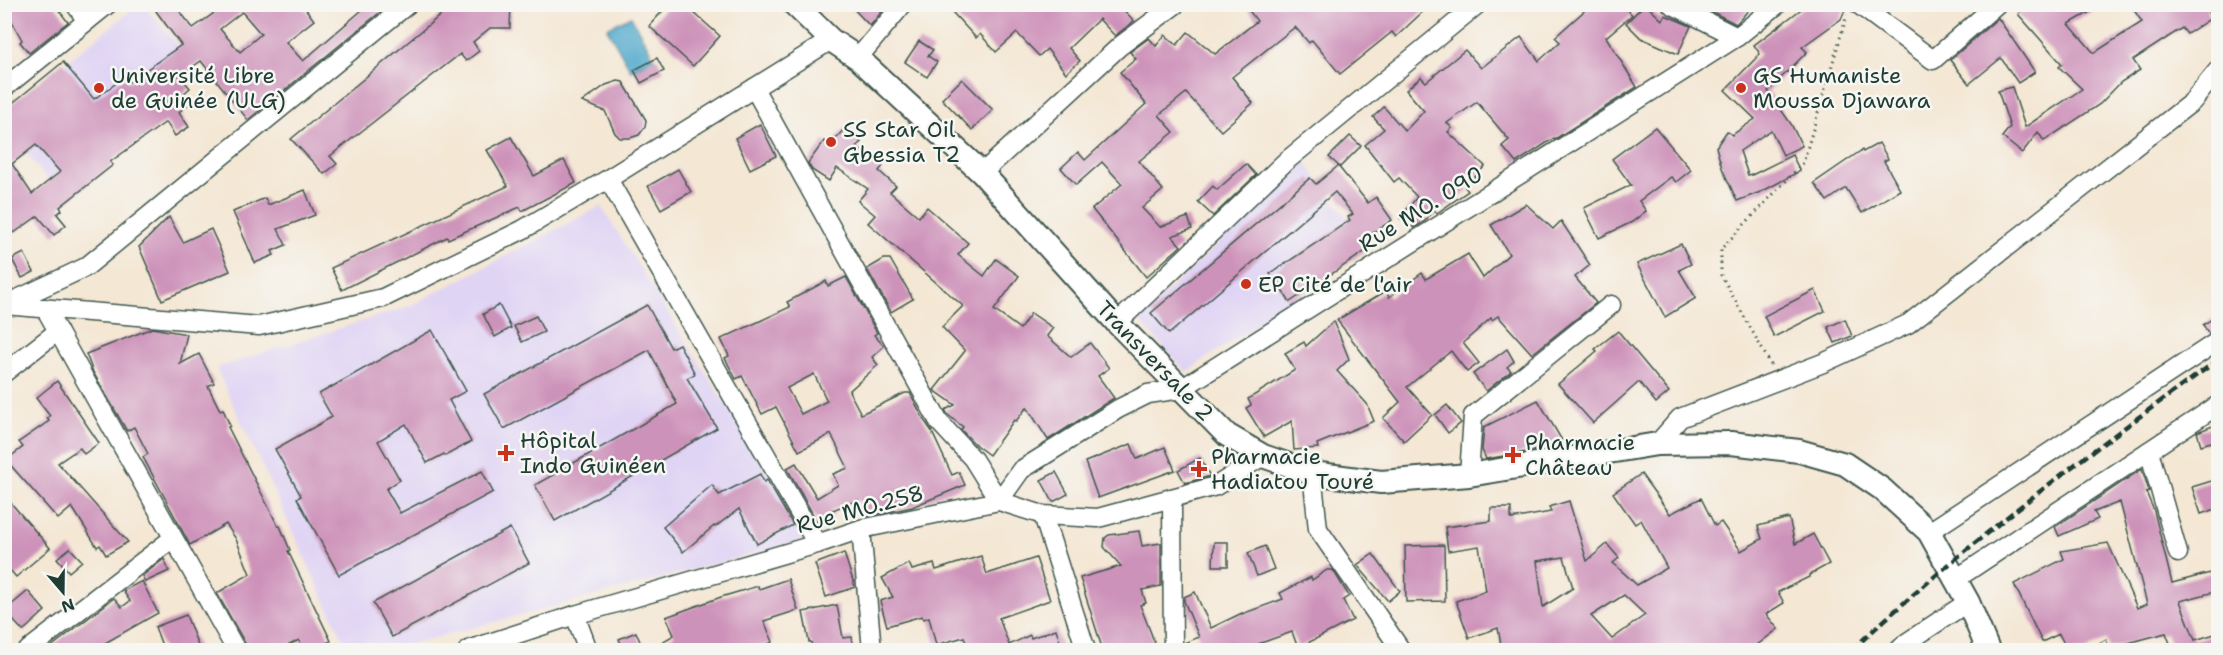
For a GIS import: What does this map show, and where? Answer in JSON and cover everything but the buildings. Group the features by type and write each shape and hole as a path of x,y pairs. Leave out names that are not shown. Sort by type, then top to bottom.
{"main road":[{"name":"Transversale 2","path":"794,4 831,40 858,58 982,173 1117,323 1227,435 1263,456 1312,473 1381,482 1469,475 1657,444 1731,443 1800,451 1845,464 1882,489 1929,532 1968,602 1988,651"}],"street":[{"path":"75,4 87,21"},
{"path":"4,88 108,4"},
{"path":"5,304 86,267 408,4"},
{"path":"858,58 903,4"},
{"path":"982,173 1120,46 1176,4"},
{"path":"1117,323 1285,162 1478,4"},
{"name":"Rue MO. 090","path":"999,501 1021,470 1118,409 1148,394 1180,389 1737,37 1778,4"},
{"path":"1858,4 1933,60 1997,4"},
{"path":"1680,7 1737,37"},
{"path":"5,304 259,326 383,298 522,230 831,40"},
{"path":"1657,444 1680,418 1823,363 1908,324 2192,102 2218,70"},
{"path":"754,88 939,422 973,459 999,501"},
{"path":"608,179 817,544"},
{"path":"1469,475 1473,416 1611,305"},
{"path":"45,308 236,651"},
{"path":"4,373 58,331"},
{"path":"1929,532 2218,341"},
{"path":"1956,579 2218,406"},
{"path":"2149,452 2178,553"},
{"name":"Rue MO.258","path":"468,651 575,615 861,529 999,501 1043,515 1098,518 1216,486 1263,456"},
{"path":"1312,473 1318,529 1401,651"},
{"path":"1172,498 1173,651"},
{"path":"1043,515 1086,651"},
{"path":"861,529 872,651"},
{"path":"28,651 173,538"},
{"path":"1899,651 1906,643 1968,602"},
{"path":"575,615 588,651"}],"path":[{"path":"1779,380 1721,275 1722,249 1803,163 1850,4"}],"shaded area":[{"name":"Université Libre de Guinée (ULG)","path":"138,5 144,5 193,64 48,180 5,127 4,112"},
{"name":"EP Cité de l'air","path":"1305,162 1369,248 1186,372 1138,319"},
{"name":"Hôpital Indo Guinéen","path":"601,206 810,539 388,650 348,650 216,368 410,306"}],"water":[{"path":"631,16 654,58 631,71 607,28"}],"railway":[{"path":"1852,650 1984,535 2124,428 2218,360"}],"place":[{"name":"Université Libre de Guinée (ULG)","path":"99,88"},
{"name":"GS Humaniste Moussa Djawara","path":"1741,88"},
{"name":"SS Star Oil Gbessia T2","path":"831,142"},
{"name":"EP Cité de l'air","path":"1246,284"},
{"name":"Hôpital Indo Guinéen","path":"506,453"},
{"name":"Pharmacie Château","path":"1513,455"},
{"name":"Pharmacie Hadiatou Touré","path":"1199,469"}]}
